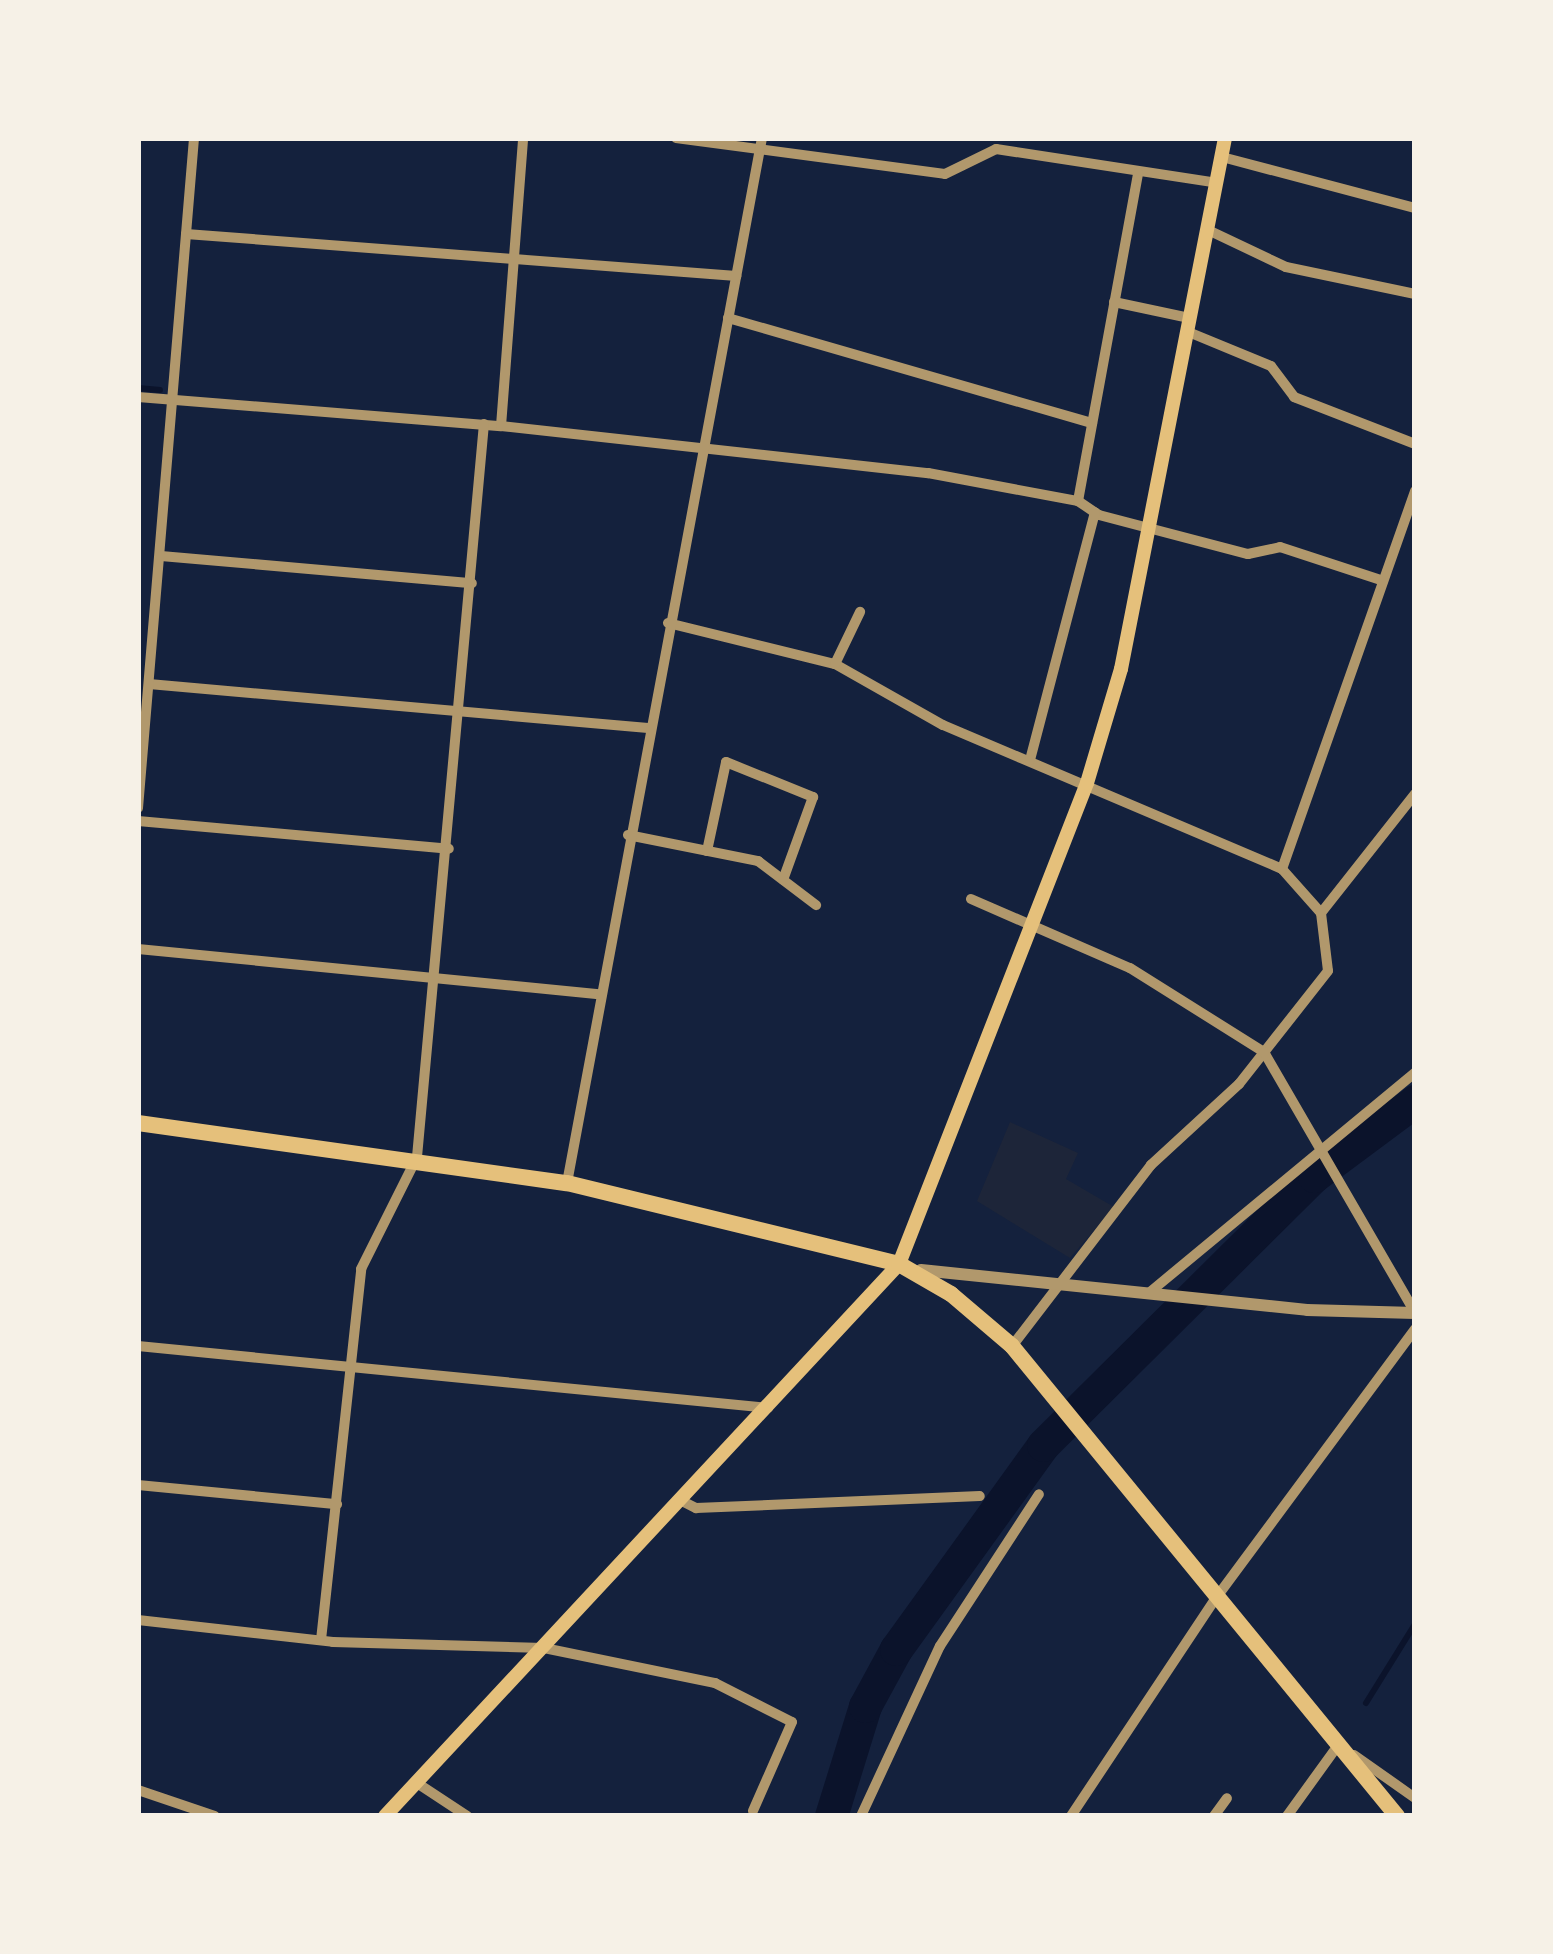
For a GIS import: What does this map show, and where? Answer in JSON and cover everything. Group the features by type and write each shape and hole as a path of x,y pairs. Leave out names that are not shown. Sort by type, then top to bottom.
{"highway":[{"path":"138,1123 417,1157 567,1184 899,1264 950,1294 1012,1346 1397,1816"}],"main road":[{"path":"385,1816 899,1264 1087,783 1126,651 1225,138"}],"street":[{"path":"138,808 194,138"},
{"path":"501,425 523,138"},
{"path":"676,138 760,153 945,174 996,149 1217,183"},
{"path":"567,1184 628,835 762,138"},
{"path":"1222,157 1415,208"},
{"path":"1078,501 1138,173"},
{"path":"1208,230 1286,266 1415,294"},
{"path":"186,234 736,276"},
{"path":"1114,302 1187,324 1271,366 1294,397 1415,444"},
{"path":"728,318 1092,423"},
{"path":"138,397 703,445 1078,501 1095,512 1248,554 1280,547 1381,580"},
{"path":"321,1640 361,1269 417,1157 449,848 484,424"},
{"path":"1282,869 1415,491"},
{"path":"1030,760 1095,512"},
{"path":"161,556 472,584"},
{"path":"835,664 860,612"},
{"path":"668,623 835,664 943,725 1282,869 1321,913 1328,971 1264,1052 1151,1165 1012,1346"},
{"path":"149,684 648,728"},
{"path":"707,850 725,762 813,797 783,880"},
{"path":"1321,913 1415,794"},
{"path":"138,821 449,848"},
{"path":"628,835 758,860 817,905"},
{"path":"971,899 1130,968 1264,1052 1415,1313"},
{"path":"138,949 436,982 599,994"},
{"path":"1155,1293 1318,1150 1415,1073"},
{"path":"899,1264 956,1280 1060,1283 1217,1300 1415,1313"},
{"path":"1071,1816 1216,1598 1415,1330"},
{"path":"138,1346 769,1408"},
{"path":"138,1485 338,1504"},
{"path":"861,1816 940,1646 1039,1494"},
{"path":"682,1501 696,1508 980,1496"},
{"path":"138,1620 321,1640 544,1648 715,1683 792,1722 752,1810"},
{"path":"1288,1816 1334,1741 1415,1798"},
{"path":"417,1783 466,1816"},
{"path":"138,1790 214,1816"},
{"path":"1214,1816 1227,1798"}],"shaded area":[{"path":"1010,1122 1078,1153 1066,1179 1114,1207 1070,1258 977,1201"}],"waterway":[{"path":"138,388 160,390"},
{"path":"831,1816 865,1706 896,1649 1043,1445 1314,1176 1415,1101"},
{"path":"1366,1703 1415,1624"}]}
